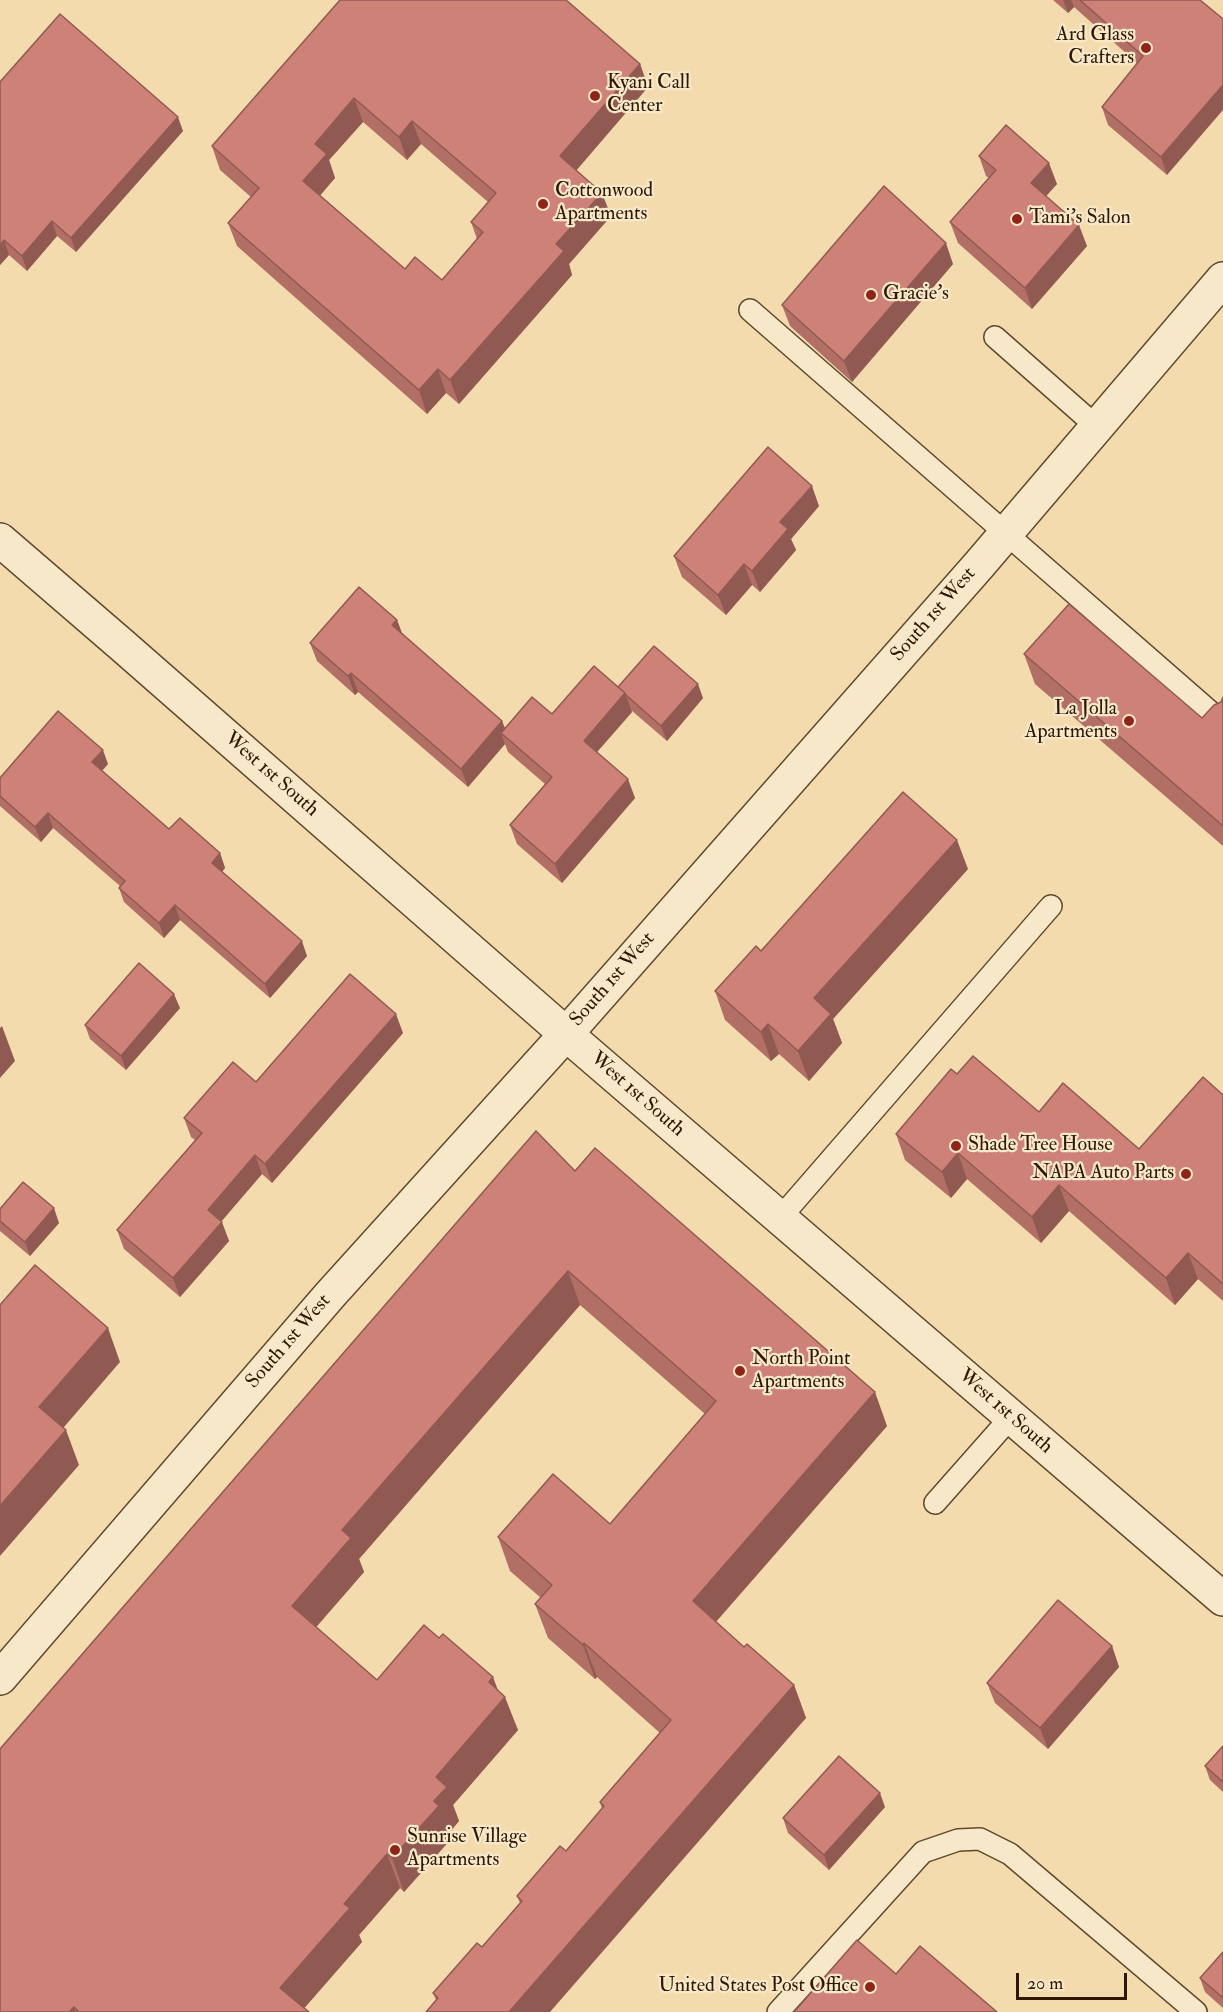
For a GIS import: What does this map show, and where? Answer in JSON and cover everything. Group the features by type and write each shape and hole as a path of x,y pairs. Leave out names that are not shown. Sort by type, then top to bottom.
{"street":[{"name":"South 1st West","path":"0,1678 330,1295 566,1034 1006,533 1223,279"},
{"name":"West 1st South","path":"0,540 566,1034 1223,1599"}],"lane":[{"path":"750,310 1223,723"},
{"path":"995,337 1097,427"},
{"path":"780,1218 1051,906"},
{"path":"935,1503 1011,1417"},
{"path":"778,2012 923,1852 958,1840 980,1839 1011,1854 1196,2012"}],"building":[{"path":"340,0 566,0 640,64 560,156 602,193 556,244 564,251 450,380 438,369 419,390 228,223 259,188 212,146","holes":["354,98 399,137 412,121 496,193 471,222 483,232 442,280 415,257 405,269 303,181 327,154 315,144"]},
{"path":"1080,0 1200,0 1223,19 1223,85 1161,157 1102,107 1143,56"},
{"path":"60,14 178,117 71,238 52,221 22,256 4,240 0,245 0,82"},
{"name":"Tami's Salon","path":"1006,125 1049,163 1031,183 1079,225 1025,288 950,222 996,170 979,156"},
{"name":"Gracie's","path":"884,186 946,243 844,361 782,305"},
{"path":"768,447 812,486 780,522 788,529 752,571 744,564 718,595 674,556"},
{"path":"359,587 397,620 392,625 502,721 461,769 351,673 348,676 310,643"},
{"name":"La Jolla Apartments","path":"1069,604 1202,718 1214,705 1221,702 1223,697 1223,826 1024,654"},
{"path":"654,646 698,684 661,726 618,687"},
{"path":"594,666 625,693 584,741 628,779 555,864 510,825 552,777 501,733 532,697 552,714"},
{"path":"58,711 103,750 92,762 169,829 180,818 220,853 212,863 302,941 265,984 175,905 159,923 119,888 125,881 48,813 35,827 0,796 0,778"},
{"path":"903,792 957,840 814,998 831,1014 798,1051 768,1024 761,1032 715,991 756,946 761,951"},
{"path":"139,963 174,994 121,1056 85,1025"},
{"path":"350,974 396,1014 265,1164 255,1155 208,1210 222,1222 173,1278 117,1230 202,1133 184,1118 233,1062 256,1082"},
{"path":"973,1056 1039,1112 1063,1083 1139,1149 1203,1077 1223,1095 1223,1284 1188,1253 1166,1278 1059,1185 1032,1217 958,1153 942,1172 896,1134 951,1069 957,1074"},
{"path":"536,1131 575,1171 595,1148 875,1392 693,1601 744,1647 747,1644 794,1685 509,2012 426,2012 438,1998 433,1993 477,1943 482,1947 522,1901 517,1896 560,1846 566,1851 604,1806 600,1802 671,1720 584,1643 583,1645 535,1604 552,1585 498,1537 553,1474 610,1524 716,1401 568,1271 342,1530 351,1538 292,1606 377,1680 424,1625 439,1638 443,1634 493,1677 489,1682 505,1697 436,1777 447,1787 434,1801 439,1806 392,1858 387,1854 344,1904 350,1908 280,1988 309,2012 79,2012 74,2007 69,2012 0,2012 0,1749"},
{"path":"23,1182 54,1208 25,1242 0,1221 0,1209"},
{"path":"35,1265 108,1328 39,1407 66,1430 0,1506 0,1305"},
{"path":"1058,1600 1112,1646 1040,1728 987,1683"},
{"path":"1223,1746 1223,1782 1205,1766"},
{"path":"839,1756 880,1793 824,1855 783,1818"},
{"path":"857,1940 896,1974 920,1946 997,2012 794,2012"},
{"path":"1223,1952 1223,1998 1200,1978"}],"place":[{"name":"Ard Glass Crafters","path":"1146,48"},
{"name":"Kyani Call Center","path":"595,96"},
{"name":"Cottonwood Apartments","path":"543,204"},
{"name":"Tami's Salon","path":"1017,219"},
{"name":"Gracie's","path":"871,295"},
{"name":"La Jolla Apartments","path":"1129,721"},
{"name":"Shade Tree House","path":"956,1146"},
{"name":"NAPA Auto Parts","path":"1186,1174"},
{"name":"North Point Apartments","path":"740,1371"},
{"name":"Sunrise Village Apartments","path":"395,1850"},
{"name":"United States Post Office","path":"870,1987"}]}
